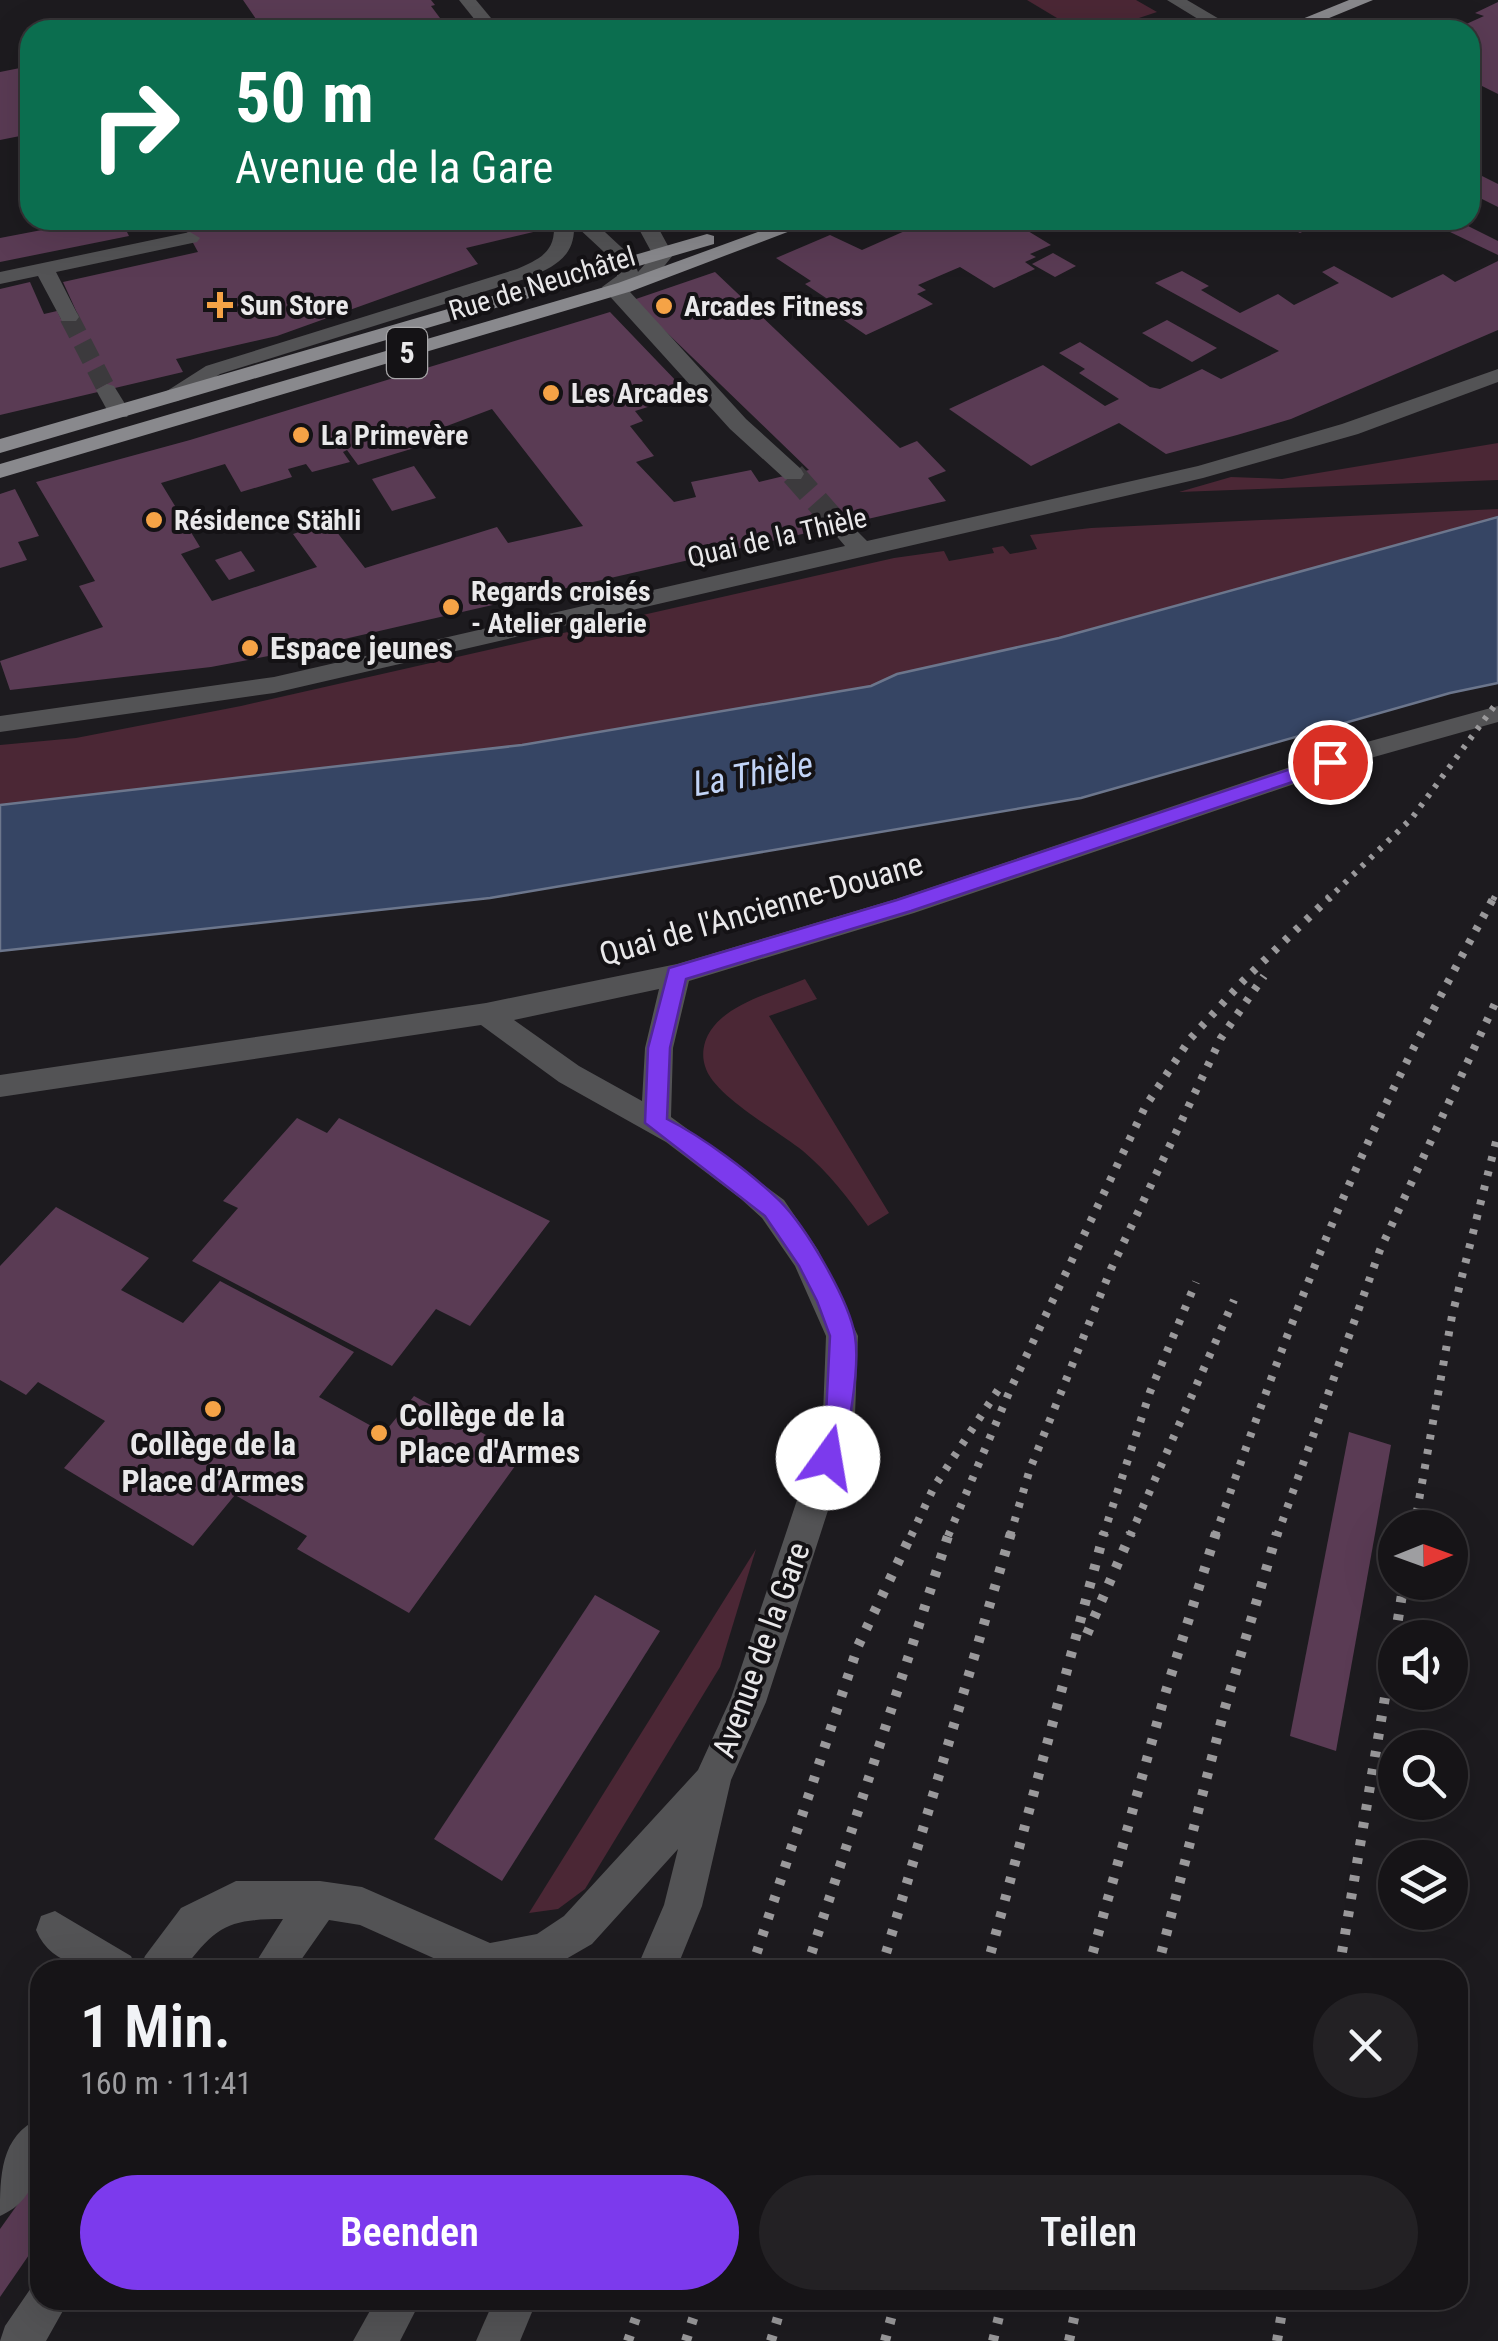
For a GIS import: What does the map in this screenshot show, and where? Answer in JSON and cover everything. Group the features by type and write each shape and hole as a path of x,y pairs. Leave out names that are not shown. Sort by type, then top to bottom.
{"main road":[{"path":"1311,20 1365,0"},
{"name":"Rue de Neuchâtel","path":"0,446 741,230"},
{"name":"Rue de Neuchâtel","path":"0,472 614,290 781,230"}],"street":[{"path":"467,0 484,20"},
{"path":"1175,0 1211,20"},
{"path":"170,396 213,370 524,273 556,258 571,230"},
{"path":"582,230 626,262 629,270 614,290"},
{"path":"614,290 656,267 662,252 650,230"},
{"path":"0,278 190,238"},
{"path":"45,268 69,317"},
{"path":"614,290 730,426 793,474"},
{"name":"Quai de la Thièle","path":"0,724 274,685 1249,460 1420,405 1498,374"},
{"path":"108,390 119,412"},
{"path":"838,525 860,548"},
{"name":"Quai de l'Ancienne-Douane","path":"7,1082 486,1014 570,1000 677,974 904,906 1365,750 1498,714"},
{"path":"656,1123 659,1048 677,974"},
{"name":"Avenue de la Gare","path":"486,1014 532,1050 676,1134 773,1209 808,1259 842,1336 838,1415 828,1458 748,1702 713,1778 684,1906 660,1960"},
{"name":"Avenue de la Gare","path":"514,1960 544,1952 578,1930 713,1778"},
{"name":"Avenue de la Gare","path":"166,1960 194,1922 236,1900 320,1900 362,1906 478,1960"},
{"path":"277,1960 320,1900"},
{"path":"55,1930 102,1960"},
{"path":"0,2194 30,2152"},
{"path":"20,2341 41,2310"},
{"path":"376,2341 394,2310"},
{"path":"498,2341 512,2310"}],"shaded area":[{"path":"1027,0 1136,0 1157,12 1133,20 1060,20"},
{"path":"1498,443 1498,480 1179,492 1231,477 1282,479"},
{"path":"1498,509 1498,517 1059,638 897,674 871,686 522,745 0,805 0,745 76,738 241,706 894,558 944,551 949,561 994,553 992,548 1003,546 1010,554 1037,549 1030,535 1091,528"},
{"path":"805,979 817,999 769,1016 889,1213 868,1226 812,1159 720,1089 704,1061 707,1038 719,1020 741,1005"},
{"path":"756,1549 720,1667 585,1889 558,1909 529,1913"}],"water":[{"name":"La Thièle","path":"1498,517 1498,683 1450,693 1081,798 490,898 0,951 0,805 522,745 871,686 897,674 1059,638"}],"building":[{"path":"243,0 431,0 442,20 257,20"},
{"path":"1498,2 1498,94 1480,85 1480,20 1475,20 1484,16 1475,13"},
{"path":"20,68 20,136 0,140 0,72"},
{"path":"1480,175 1498,184 1498,207 1480,198"},
{"path":"42,230 126,230 129,236 0,262 0,238"},
{"path":"186,230 542,230 466,248 478,264 277,336 176,359 183,372 0,415 0,289 30,282 44,314 57,311 61,319 78,315 63,282 198,252"},
{"path":"907,230 1026,230 1051,245 1030,254 1036,257 1025,262 1035,269 994,288 960,267 918,285 926,290 917,294 933,304 866,335 829,310 838,306 805,284 811,281 776,258 830,235 862,250"},
{"path":"1476,230 1498,241 1498,255 1450,232"},
{"path":"1053,253 1076,266 1055,277 1032,264"},
{"path":"1498,261 1498,330 1291,419 1237,435 1166,454 1119,423 1031,466 949,409 1043,365 1105,406 1119,399 1079,373 1085,369 1059,353 1080,342 1150,387 1160,389 1202,369 1221,379 1279,351 1155,283 1182,271 1209,286 1201,290 1240,313 1278,294 1294,305 1339,283 1322,272 1334,266 1392,298 1443,274 1455,282"},
{"path":"715,272 900,448 917,441 946,471 928,478 946,501 279,654 211,667 10,690 0,661 103,627 79,586 95,581 36,482 190,440 610,312 680,385 643,397 651,406 635,411 643,421 630,426 654,456 636,462 674,502 696,497 691,482 751,470 759,482 809,470 633,300","holes":["492,409 583,526 508,543 497,527 365,568 329,522 293,534 317,567 212,601 181,554 200,547 161,483 225,464 241,492 292,477 288,469 306,464 312,472 350,462 343,452 347,450 358,465 431,443 423,435"]},
{"path":"1167,320 1217,348 1192,362 1142,333"},
{"path":"414,466 436,498 392,511 372,479"},
{"path":"15,489 39,536 18,542 27,560 0,568 0,494"},
{"path":"241,551 255,571 229,580 215,560"},
{"path":"297,1118 327,1133 339,1118 550,1221 470,1326 436,1309 392,1366 192,1261 238,1208 223,1201"},
{"name":"Collège de la Place d’Armes","path":"56,1207 149,1258 121,1290 183,1323 220,1281 354,1352 319,1397 384,1433 414,1396 523,1455 409,1613 297,1549 307,1536 235,1495 193,1546 64,1468 105,1421 38,1382 26,1395 0,1380 0,1266"},
{"path":"1349,1432 1391,1445 1336,1751 1290,1736"},
{"path":"595,1595 660,1631 502,1881 434,1839"},
{"path":"30,2187 30,2254 0,2297 0,2229"}],"tunnel":[{"path":"69,317 107,390"},
{"path":"793,474 838,525"}],"railway":[{"path":"1327,900 1412,818 1498,701"},
{"path":"1493,900 1498,890"},
{"path":"948,1536 1011,1388 1145,1107 1190,1039 1330,897"},
{"path":"1215,1535 1324,1242 1412,1052 1494,897"},
{"path":"1010,1536 1030,1469 1111,1269 1221,1038 1264,976"},
{"path":"1277,1536 1380,1250 1498,997"},
{"path":"1417,1510 1452,1316 1498,1134"},
{"path":"1103,1536 1150,1392 1196,1282"},
{"path":"1130,1536 1234,1300"},
{"path":"911,1536 934,1487 1002,1384"},
{"path":"754,1960 858,1646 912,1533"},
{"path":"884,1960 1011,1533"},
{"path":"989,1960 1104,1533"},
{"path":"1087,1634 1131,1533"},
{"path":"1160,1960 1224,1711 1277,1533"},
{"path":"1091,1960 1166,1691 1215,1535"},
{"path":"809,1960 948,1536"},
{"path":"1341,1960 1401,1600"},
{"path":"628,2341 639,2310"},
{"path":"686,2341 696,2310"},
{"path":"771,2341 780,2310"},
{"path":"885,2341 893,2310"},
{"path":"993,2341 1001,2310"},
{"path":"1069,2341 1076,2310"},
{"path":"1277,2341 1282,2310"}],"place":[{"name":"Sun Store","path":"220,305"},
{"name":"Arcades Fitness","path":"664,306"},
{"name":"Les Arcades","path":"551,393"},
{"name":"La Primevère","path":"301,435"},
{"name":"Résidence Stähli","path":"154,520"},
{"name":"Regards croisés - Atelier galerie","path":"451,607"},
{"name":"Espace jeunes","path":"250,648"},
{"name":"Collège de la Place d’Armes","path":"213,1409"},
{"name":"Collège de la Place d'Armes","path":"379,1433"}],"route":[{"path":"828,1458 838,1415 842,1336 808,1259 773,1209 752,1190 656,1123 659,1048 677,974 904,906 1330,762"}]}
